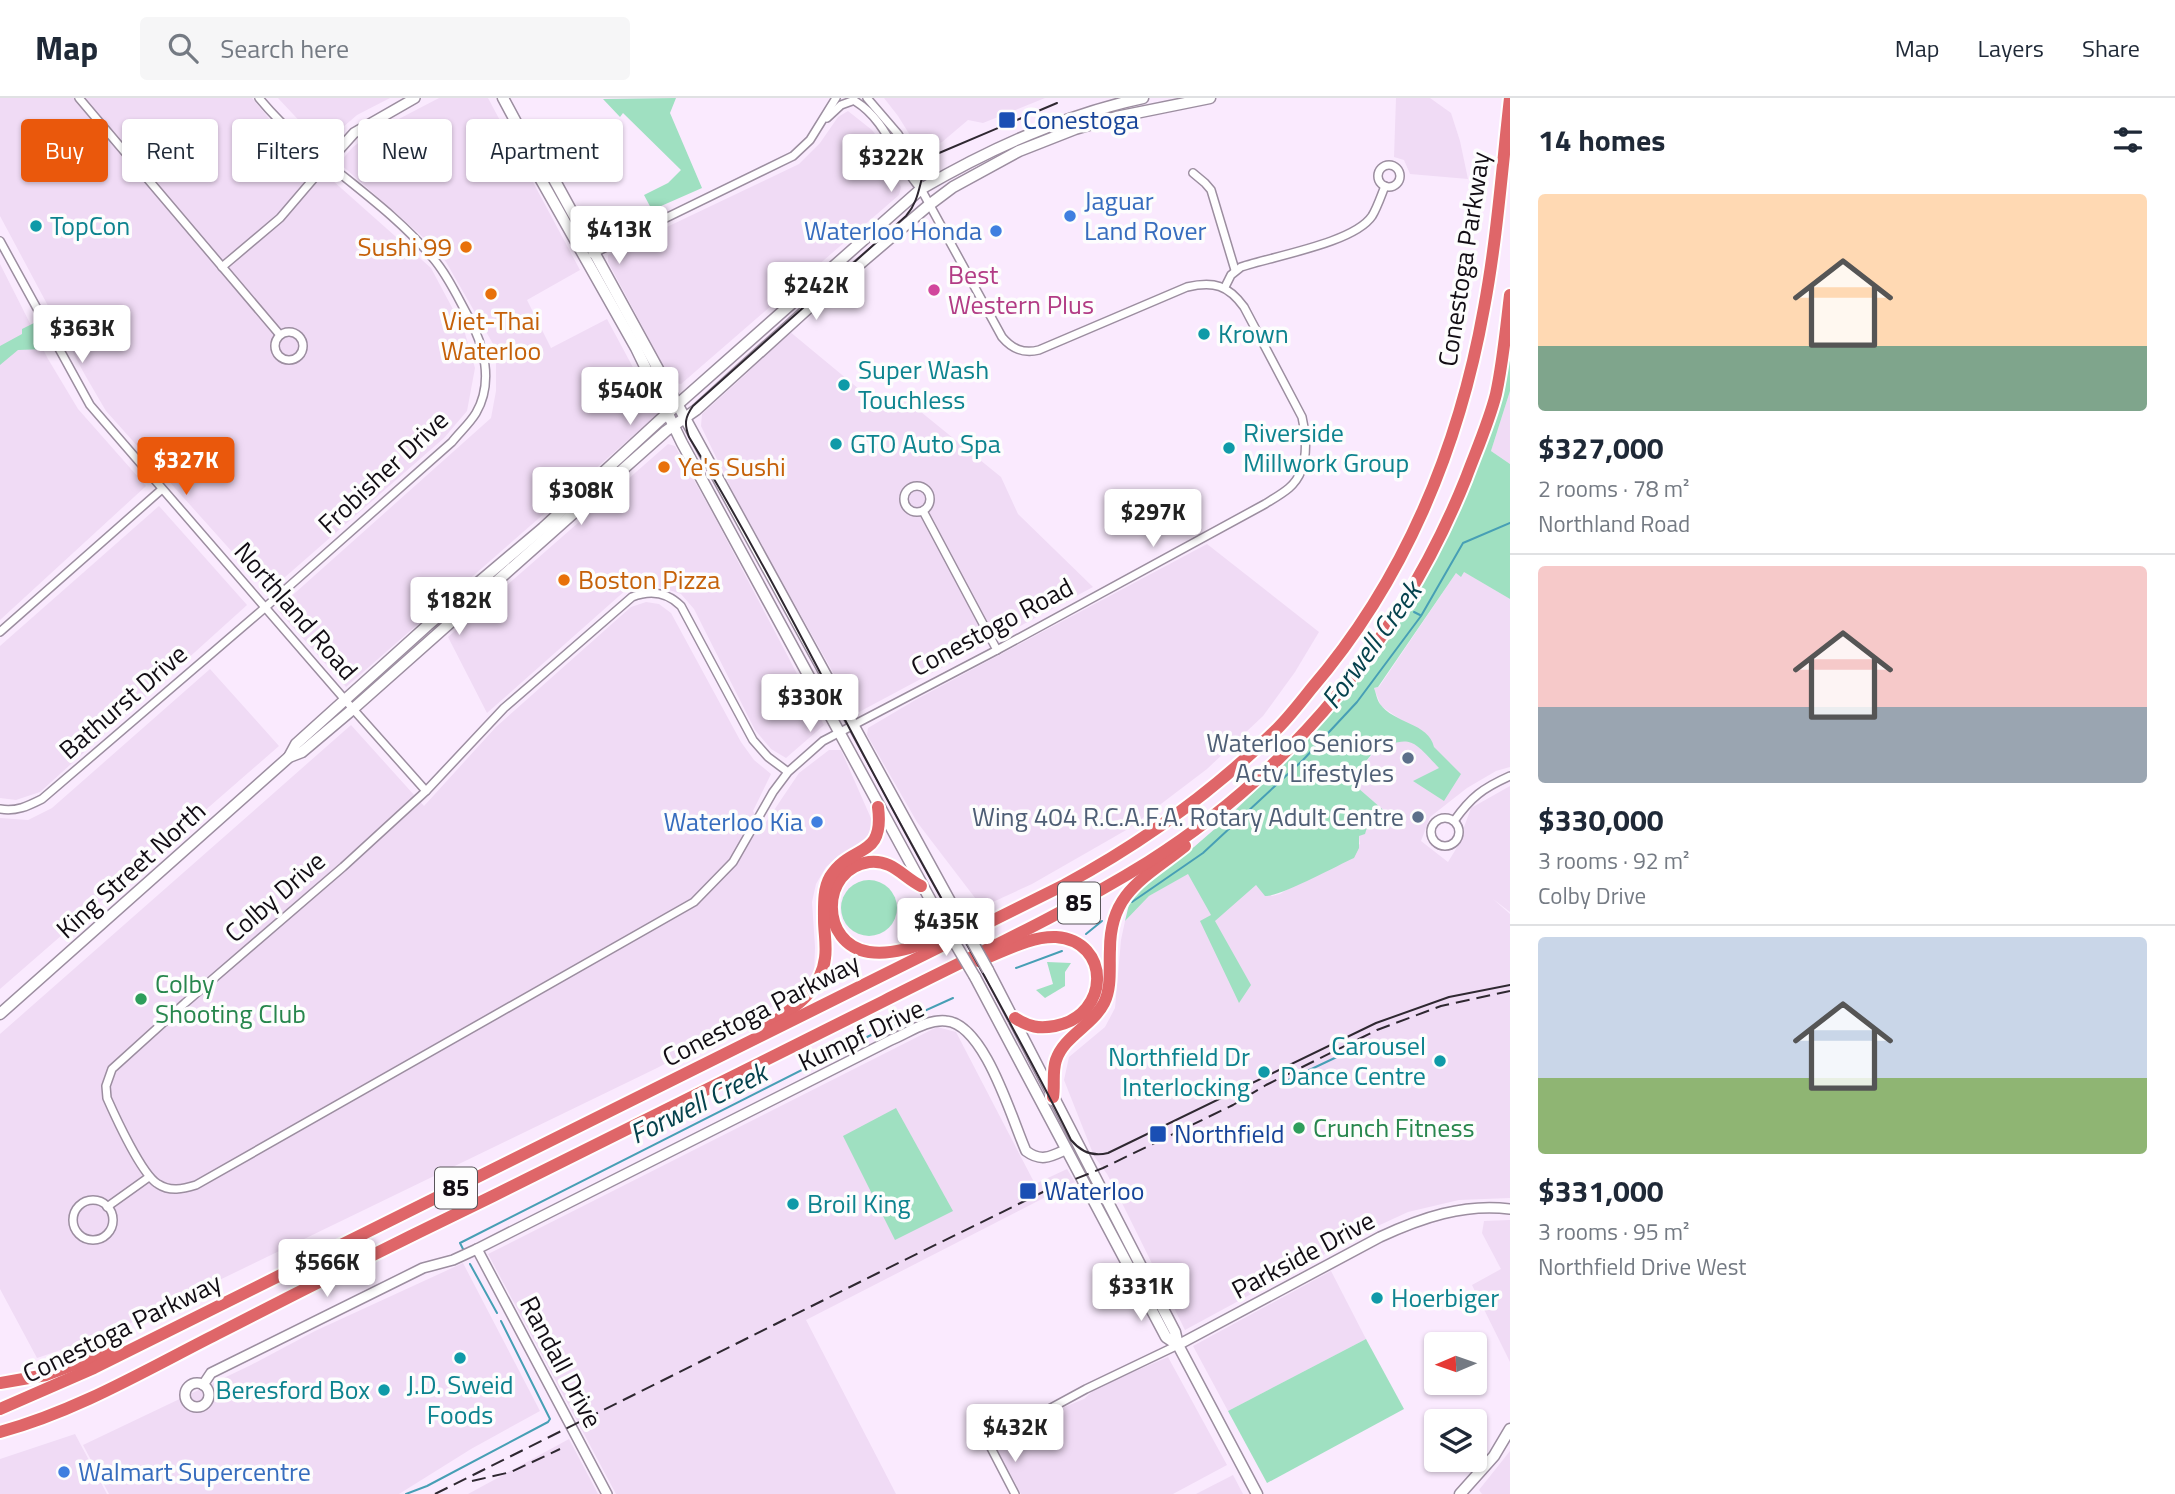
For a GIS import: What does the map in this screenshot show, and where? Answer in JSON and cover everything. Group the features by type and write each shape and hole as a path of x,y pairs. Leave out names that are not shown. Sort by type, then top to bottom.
{"highway":[{"name":"Conestoga Parkway","path":"0,1409 56,1387 1018,908 1114,858 1165,824 1217,784 1279,727 1329,669 1362,622 1425,509 1449,450 1466,391 1484,309 1510,98"},
{"name":"Conestoga Parkway","path":"0,1432 84,1401 341,1270 1081,902 1150,860 1235,798 1256,781 1349,682 1388,629 1427,563 1452,512 1495,396 1510,295"},
{"path":"1495,396 1510,345"},
{"path":"1053,1097 1053,1074 1058,1054 1064,1045 1091,1021 1105,1001 1110,980 1110,938 1114,916 1123,897 1218,818 1235,798"},
{"path":"735,1051 797,1004 810,992 820,976 825,957 826,887 838,867 876,840 880,830 878,807"},
{"path":"921,886 899,869 884,864 871,862 854,867 842,875 833,892 831,910 836,930 855,948 884,953 912,947 1018,908"},
{"path":"911,988 1041,938 1072,941 1086,950 1095,965 1098,982 1088,1008 1077,1019 1048,1027 1031,1027 1015,1018"},
{"path":"0,1383 46,1375 178,1326"}],"main road":[{"path":"503,98 538,163 550,172 673,426 717,503 878,807 975,977 1166,1337 1178,1345"},
{"name":"King Street North","path":"0,1014 289,757 296,744 428,625 552,520 920,189 1027,134 1062,120 1143,98"},
{"name":"King Street North","path":"289,757 302,752 353,709 673,426 686,418 953,187 1019,151 1107,120 1210,98"},
{"path":"1107,120 1110,106"},
{"path":"589,255 679,404 1015,1018 1053,1097 1135,1251 1175,1332 1178,1345 1258,1494"},
{"path":"1089,1193 1101,1186"},
{"path":"1127,1263 1135,1251"},
{"path":"1465,1493 1510,1429"}],"street":[{"path":"79,98 280,335"},
{"name":"Frobisher Drive","path":"259,98 281,119"},
{"path":"344,144 354,133 415,98"},
{"path":"589,255 680,209 784,162 810,141 836,98"},
{"path":"867,98 898,134 916,167 920,189"},
{"path":"821,124 841,105 853,100 878,120 920,189 1002,337 1013,348 1022,351 1039,350 1187,287 1225,287 1236,270 1342,237 1358,229 1372,216 1385,186"},
{"path":"1192,173 1211,190 1236,270"},
{"name":"Frobisher Drive","path":"265,608 452,442 476,412 483,394 486,370 484,352 476,329 448,278 425,249 395,219 344,177"},
{"path":"222,267 280,218 311,182"},
{"name":"Northland Road","path":"0,241 89,405 426,791"},
{"name":"Conestogo Road","path":"853,725 1265,504 1291,486 1301,470 1305,455 1306,436 1302,417 1244,307 1225,287"},
{"path":"0,632 161,490"},
{"path":"923,511 997,650"},
{"name":"Colby Drive","path":"149,1177 107,1098 106,1086 113,1069 343,867 426,791 504,708 632,597 650,593 670,596 681,606 753,740 768,757 788,772"},
{"name":"Bathurst Drive","path":"0,809 26,807 42,799 265,608"},
{"path":"107,1207 149,1177 165,1188 177,1189 196,1185 694,902 733,862 773,792 788,772 823,741 853,725"},
{"path":"1454,821 1480,791 1510,776"},
{"name":"Kumpf Drive","path":"204,1385 211,1373 423,1268 477,1250 934,1021 958,1024 967,1030 978,1045 1004,1092 1026,1151 1034,1157 1049,1158 1065,1150"},
{"path":"94,1200 107,1207 112,1223 106,1235 93,1240 77,1233 73,1216 78,1207 94,1200"},
{"name":"Parkside Drive","path":"1015,1494 990,1446 992,1440 1066,1399 1178,1345 1339,1258 1413,1222 1461,1209 1510,1209"},
{"name":"Randall Drive","path":"477,1250 607,1494"}],"shaded area":[{"path":"0,98 252,98 270,119 232,119 232,182 334,182 431,268 464,330 475,368 467,411 444,438 268,592 106,411 0,216"},
{"path":"278,98 390,98 357,115 344,126 344,119 298,119"},
{"path":"439,98 488,98 499,119 466,119 466,182 533,182 580,270 527,300 551,348 607,319 658,414 346,687 277,609 491,418 496,391 496,349 446,262 433,246 361,182 452,182 452,119 399,119"},
{"path":"884,98 1045,98 983,123 968,120 942,142 930,147 923,156"},
{"path":"1396,98 1430,98 1451,113 1468,179 1410,174 1404,160 1394,157"},
{"path":"848,111 878,138 901,187 899,195 681,384 672,382 608,262 608,255 799,164 820,143 838,117"},
{"path":"358,143 358,180 344,167 344,157"},
{"path":"0,264 48,359 78,409 146,486 0,620"},
{"path":"789,331 888,413 905,399 1001,477 1018,514 1093,587 859,712 853,708 740,507 701,426 702,414"},
{"path":"1510,391 1510,464 1491,451"},
{"path":"668,444 675,446 713,514 824,725 786,758 771,749 755,730 694,609 681,594 645,582 627,589 487,713 448,637"},
{"path":"159,506 247,605 40,792 16,800 0,798 0,646"},
{"path":"1207,544 1319,632 1295,672 1263,716 1207,769 1128,829 1032,884 982,907 917,822 867,735 868,728 917,699"},
{"path":"1463,571 1510,599 1510,767 1496,771 1467,788 1430,817 1421,841 1448,862 1456,849 1471,808 1510,786 1510,912 1493,899 1510,914 1510,1198 1459,1200 1408,1212 1369,1230 1185,1330 1107,1174 1094,1156 1064,1080 1069,1057 1105,1027 1115,1008 1125,921 1149,896 1187,874 1256,885 1272,896 1280,894 1360,844 1359,836 1369,821 1388,815 1349,780 1407,724 1381,706 1374,688 1379,687 1456,573"},
{"path":"646,602 659,604 671,613 741,742 754,760 771,774 753,811 762,828 799,773 829,750 841,750 877,832 836,858 826,867 816,884 812,902 814,977 805,989 657,1068 108,1334 37,1358 0,1289 0,1034 351,725 424,806 496,727 631,607"},
{"path":"210,669 279,746 0,989 0,818 28,820 52,808"},
{"path":"937,1027 956,1032 1035,1184 1067,1169 1075,1182 806,1320 896,1494 616,1494 488,1254"},
{"path":"1510,1220 1510,1362 1472,1285 1501,1269 1482,1233 1484,1221"},
{"path":"463,1263 540,1411 471,1449 399,1494 109,1494 83,1445 251,1365 315,1331"},
{"path":"1331,1271 1366,1339 1228,1411 1193,1346"},
{"path":"1168,1357 1227,1465 1173,1494 1021,1494 995,1445 1050,1413 1084,1399 1096,1388"},
{"path":"75,1434 107,1494 0,1494 0,1459"},
{"path":"569,1439 598,1494 468,1494"},
{"path":"1510,1451 1510,1494 1482,1494 1479,1490"},
{"path":"1233,1475 1243,1494 1196,1494"}],"green space":[{"path":"676,98 670,113 702,188 652,210 644,195 668,183 681,170 623,113 620,117 603,99"},
{"path":"34,323 49,345 45,349 18,350 0,365 0,346 22,334 22,329"},
{"path":"1510,359 1510,391 1491,451 1510,464 1510,599 1464,572 1461,577 1456,573 1378,687 1374,688 1379,702 1386,710 1425,733 1434,747 1461,774 1444,801 1413,781 1439,768 1415,744 1393,743 1369,751 1371,755 1350,781 1389,815 1369,821 1365,834 1359,836 1359,848 1354,858 1295,887 1272,895 1265,896 1256,885 1215,921 1251,985 1239,1003 1200,921 1211,915 1188,874 1149,896 1125,921 1130,900 1143,884 1194,847 1225,820 1304,744 1397,625 1452,529 1483,446"},
{"path":"869,880 880,882 889,888 895,897 895,919 889,928 880,934 869,936 858,934 849,928 843,919 841,908 843,897 849,888 858,882"},
{"path":"1047,962 1071,963 1065,972 1065,986 1045,998 1036,990 1053,984"},
{"path":"896,1108 953,1211 895,1240 843,1136"},
{"path":"1366,1339 1404,1409 1267,1483 1228,1411"}],"waterway":[{"name":"Forwell Creek","path":"1132,902 1203,853 1303,760 1357,702 1421,616 1463,543 1510,523"},
{"path":"1414,612 1420,615"},
{"name":"Forwell Creek","path":"1086,934 1102,921"},
{"name":"Forwell Creek","path":"1016,968 1062,951"},
{"name":"Forwell Creek","path":"463,1249 460,1243 869,1036 953,998"},
{"path":"1284,1082 1341,1055"},
{"name":"Forwell Creek","path":"470,1264 497,1313"},
{"name":"Forwell Creek","path":"406,1494 427,1486 550,1419 501,1321"}],"tram line":[{"path":"1057,103 932,156 924,170 915,201 906,216 693,406 686,421 689,437 771,580 1071,1140 1079,1148 1092,1154 1108,1153 1376,1023 1449,997 1510,985"}],"railway":[{"path":"435,1494 1045,1191 1103,1168 1233,1105 1266,1085 1377,1030 1441,1006 1510,991"},
{"path":"472,1481 511,1472 560,1449"}],"place":[{"name":"Conestoga","path":"1007,120"},
{"name":"Jaguar Land Rover","path":"1070,216"},
{"name":"TopCon","path":"36,226"},
{"name":"Waterloo Honda","path":"996,231"},
{"name":"Sushi 99","path":"466,247"},
{"name":"Best Western Plus","path":"934,290"},
{"name":"Viet-Thai Waterloo","path":"491,294"},
{"name":"Krown","path":"1204,334"},
{"name":"Super Wash Touchless","path":"844,385"},
{"name":"GTO Auto Spa","path":"836,444"},
{"name":"Riverside Millwork Group","path":"1229,448"},
{"name":"Ye's Sushi","path":"664,467"},
{"name":"Boston Pizza","path":"564,580"},
{"name":"Waterloo Seniors Actv Lifestyles","path":"1408,758"},
{"name":"Wing 404 R.C.A.F.A. Rotary Adult Centre","path":"1418,817"},
{"name":"Waterloo Kia","path":"817,822"},
{"name":"Colby Shooting Club","path":"141,999"},
{"name":"Carousel Dance Centre","path":"1440,1061"},
{"name":"Northfield Dr Interlocking","path":"1264,1072"},
{"name":"Crunch Fitness","path":"1299,1128"},
{"name":"Northfield","path":"1158,1134"},
{"name":"Waterloo","path":"1028,1191"},
{"name":"Broil King","path":"793,1204"},
{"name":"Hoerbiger","path":"1377,1298"},
{"name":"J.D. Sweid Foods","path":"460,1358"},
{"name":"Beresford Box","path":"384,1390"},
{"name":"Walmart Supercentre","path":"64,1472"}]}
